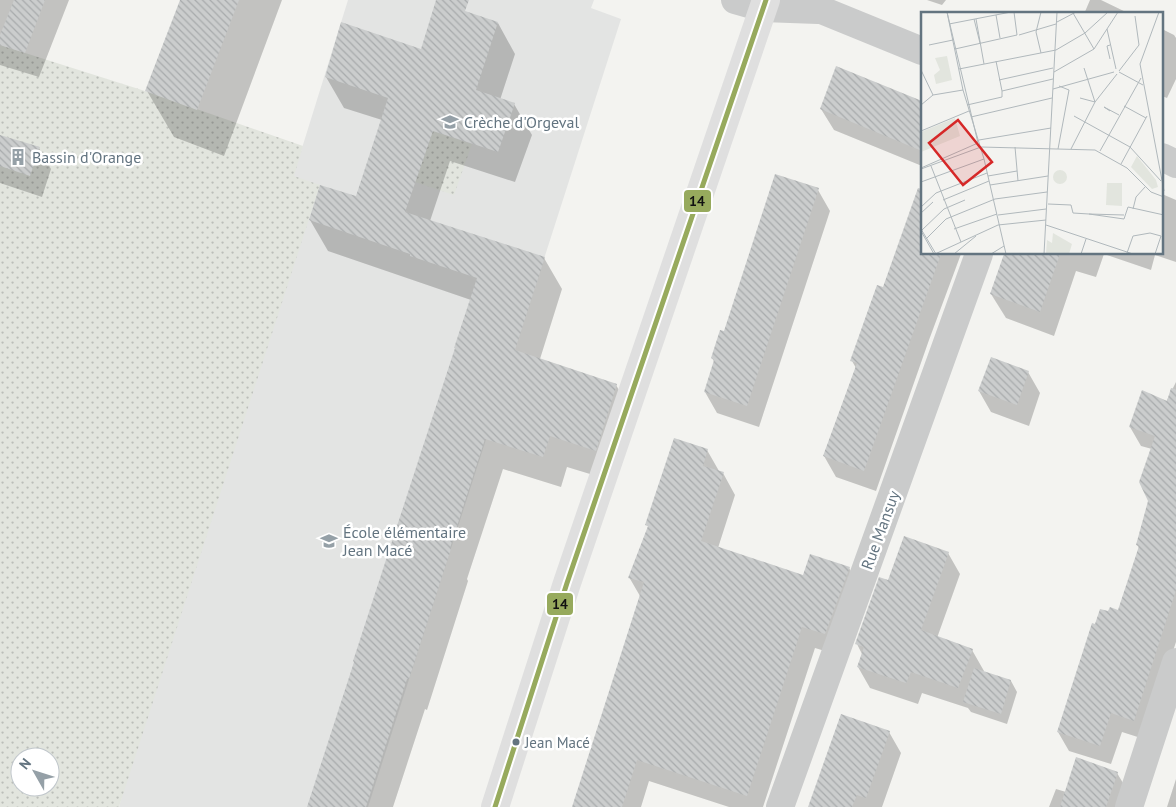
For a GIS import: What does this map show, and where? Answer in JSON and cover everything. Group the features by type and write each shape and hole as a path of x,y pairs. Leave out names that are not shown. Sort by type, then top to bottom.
{"main road":[{"path":"496,807 567,583 765,4"}],"street":[{"path":"735,0 765,4 810,5 921,51"},
{"path":"1164,159 1176,164"},
{"name":"Rue Mansuy","path":"780,807 979,255"},
{"path":"1129,807 1176,662"}],"shaded area":[{"name":"École élémentaire Jean Macé","path":"348,0 594,0 591,8 621,19 368,807 119,807 293,177"},
{"path":"0,45 145,91 303,146 294,176 320,185 119,807 0,807"},
{"path":"433,131 472,144 454,195 415,182"}],"building":[{"path":"14,0 45,0 25,53 0,45 0,35"},
{"path":"180,0 239,0 197,110 145,91"},
{"path":"436,0 469,0 465,11 498,22 476,90 515,103 498,152 433,131 405,212 545,257 515,350 617,384 596,451 550,436 543,457 485,439 409,679 407,679 366,807 307,807 477,278 309,220 320,185 356,196 388,98 325,77 341,22 421,49"},
{"path":"836,66 921,101 921,151 820,109"},
{"name":"Bassin d'Orange","path":"0,135 40,147 30,176 0,166"},
{"path":"775,174 819,188 747,406 704,392 714,360 711,358 720,330 724,331"},
{"path":"918,188 921,189 921,255 941,255 864,471 823,456 857,363 850,361 877,285 883,287"},
{"path":"1004,255 1060,255 1040,312 990,294"},
{"path":"991,357 1029,371 1017,405 978,391"},
{"path":"1171,388 1176,389 1176,590 1134,721 1111,713 1100,746 1057,732 1092,623 1095,624 1100,609 1108,611 1110,607 1118,610 1139,546 1136,545 1148,501 1139,482 1155,436 1129,427 1142,390 1167,401"},
{"path":"674,438 708,449 703,466 724,472 701,541 803,575 810,554 850,567 825,634 802,627 747,796 637,760 622,807 572,807 644,582 628,578 648,526 645,525"},
{"path":"904,536 949,552 921,630 973,649 958,688 911,672 906,683 857,667 864,647 855,644 879,577 888,580"},
{"path":"974,668 1011,680 1001,714 963,702"},
{"path":"841,714 890,731 866,798 857,795 852,807 808,807"},
{"path":"1076,757 1118,772 1106,807 1060,807"}],"transit line":[{"name":"14","path":"495,807 567,583 766,0"}],"place":[{"name":"Crèche d'Orgeval","path":"450,122"},
{"name":"Bassin d'Orange","path":"18,157"},
{"name":"École élémentaire Jean Macé","path":"329,541"},
{"name":"Jean Macé","path":"516,742"}]}
